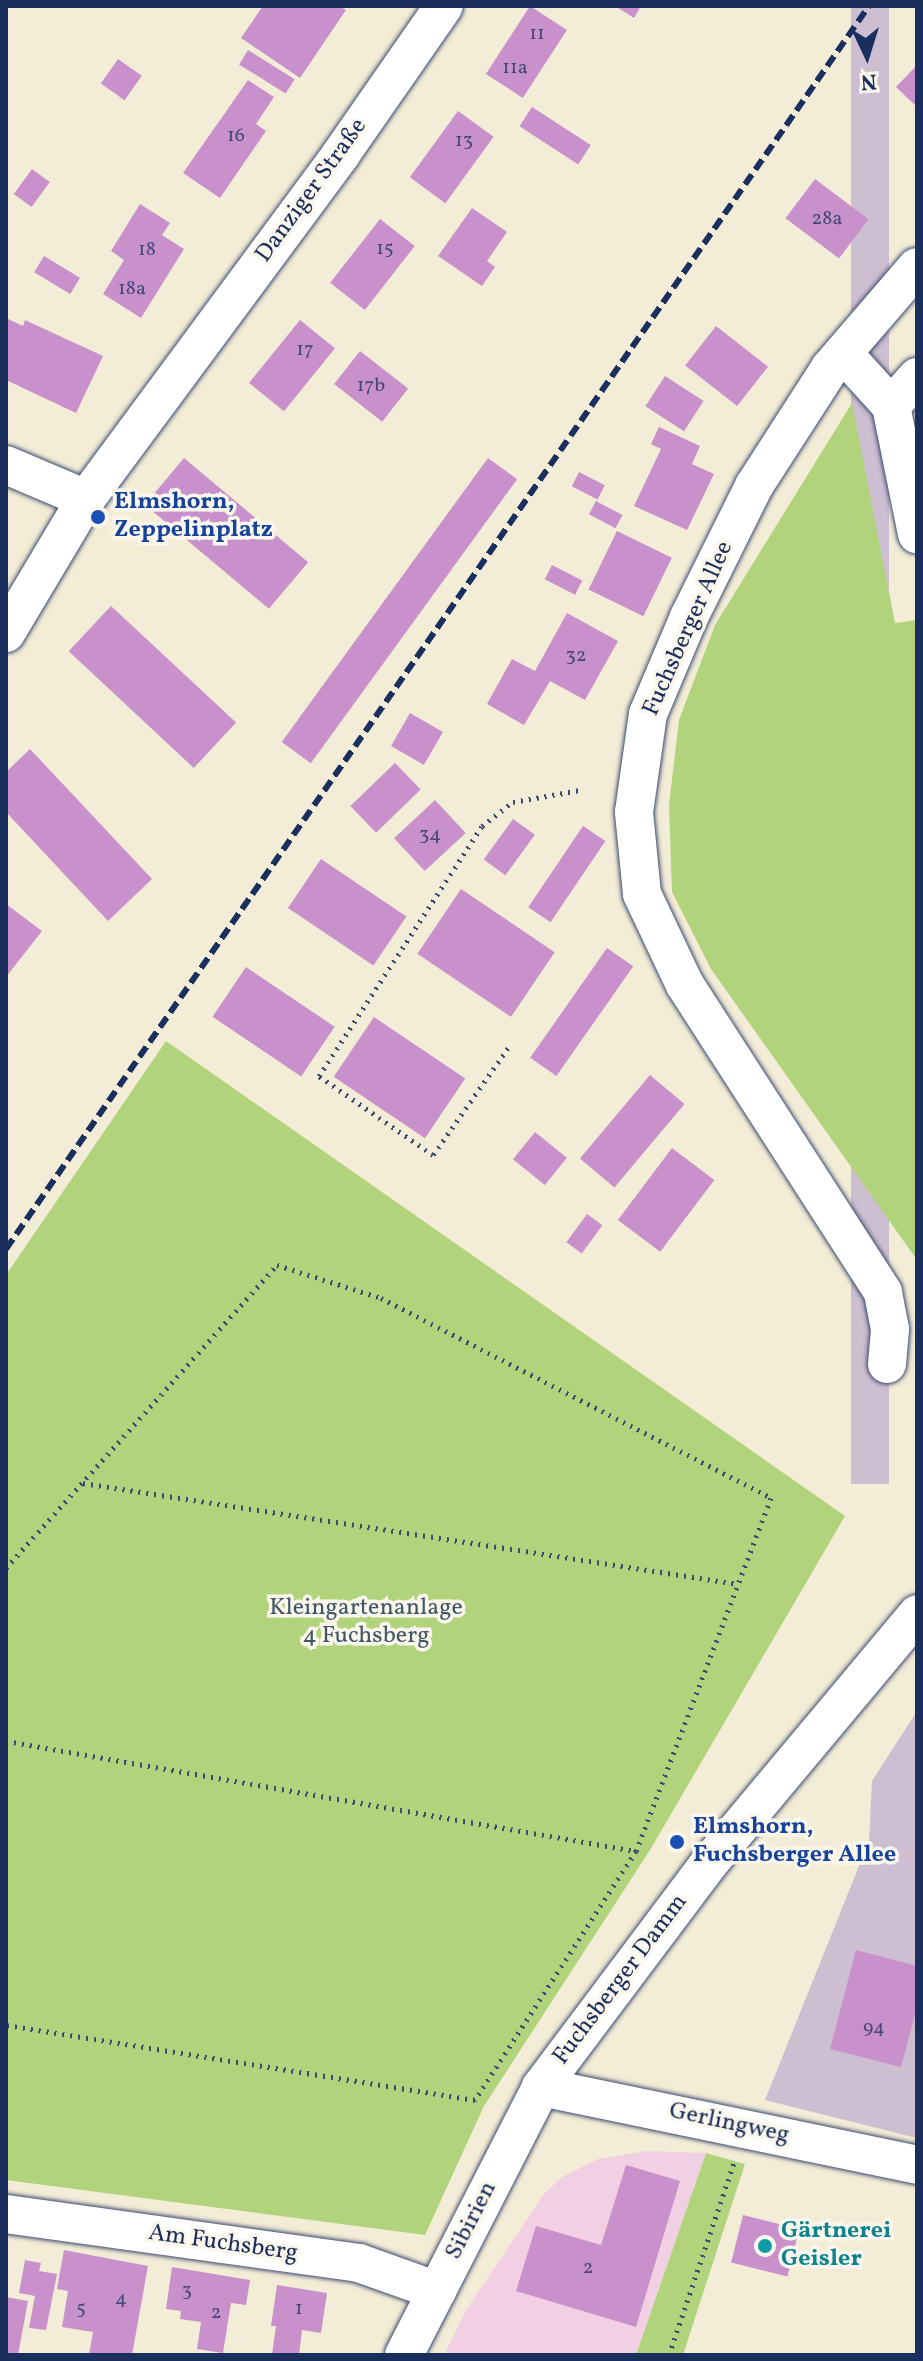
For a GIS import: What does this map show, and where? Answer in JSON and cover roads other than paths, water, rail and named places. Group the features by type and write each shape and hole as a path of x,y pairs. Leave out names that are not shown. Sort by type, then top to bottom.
{"street":[{"name":"Danziger Straße","path":"6,633 86,499 341,154 444,6"},
{"name":"Fuchsberger Allee","path":"887,1364 890,1329 883,1292 685,985 642,894 634,812 648,714 689,617 754,486 843,353 917,267"},
{"path":"843,353 891,406 917,534"},
{"path":"891,406 917,377"},
{"path":"6,465 86,499"},
{"name":"Fuchsberger Damm","path":"541,2087 710,1862 917,1614"},
{"name":"Gerlingweg","path":"541,2087 746,2127 917,2165"},
{"name":"Sibirien","path":"404,2355 541,2087"},
{"name":"Am Fuchsberg","path":"6,2214 359,2263 437,2291"}],"railway":[{"path":"6,1249 869,6"}],"place":[{"name":"Elmshorn, Zeppelinplatz","path":"98,517"},
{"name":"Elmshorn, Fuchsberger Allee","path":"677,1842"},
{"name":"Gärtnerei Geisler","path":"765,2246"}],"park label":[{"name":"Kleingartenanlage 4 Fuchsberg","path":"366,1623"}]}
